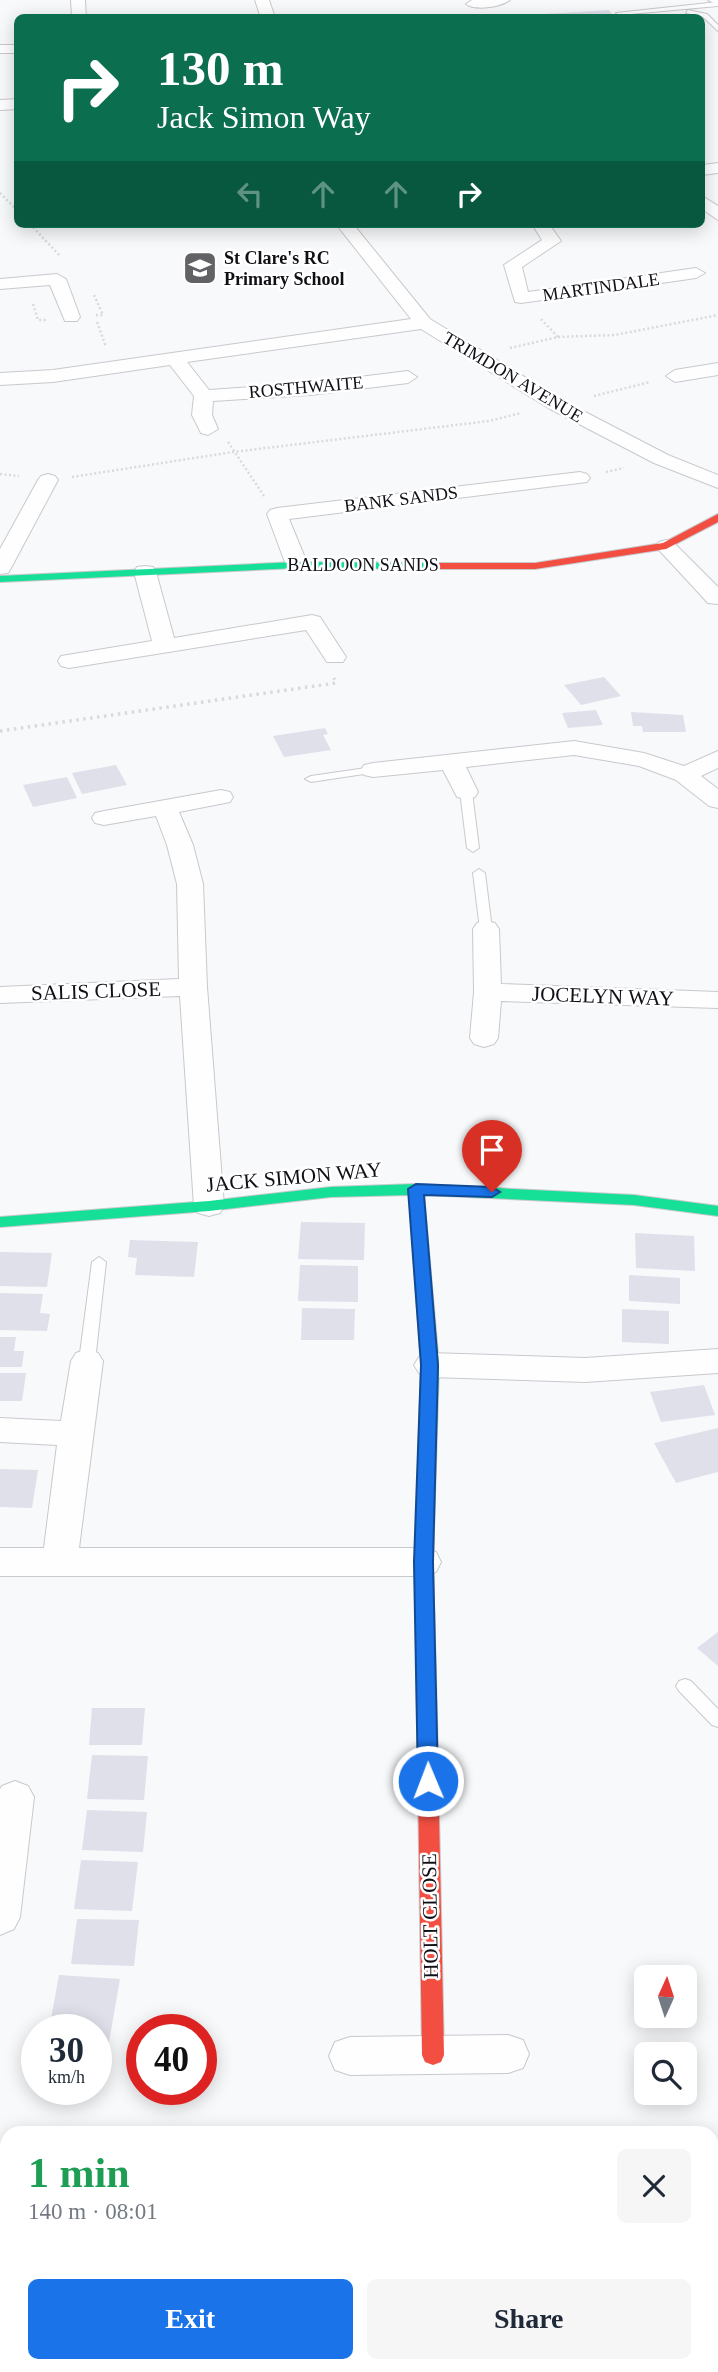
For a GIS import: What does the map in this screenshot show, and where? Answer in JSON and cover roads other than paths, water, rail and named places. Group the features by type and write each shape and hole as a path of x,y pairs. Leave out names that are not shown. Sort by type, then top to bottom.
{"main road":[{"name":"BALDOON SANDS","path":"0,579 297,565 535,566 666,546 718,516"},
{"name":"JACK SIMON WAY","path":"0,1222 209,1206 331,1192 416,1189 634,1200 718,1211"},
{"name":"HOLT CLOSE","path":"416,1189 430,1365 424,1562 433,2055"}],"street":[{"name":"TRIMDON AVENUE","path":"347,228 424,323 556,405 661,459 718,482"},
{"name":"MARTINDALE","path":"543,228 552,241 513,265 521,298 696,273"},
{"path":"0,284 57,279 71,317"},
{"path":"0,379 53,376 424,323"},
{"path":"174,358 204,396 202,415 208,429"},
{"path":"675,376 718,369"},
{"name":"ROSTHWAITE","path":"204,396 310,389 408,377"},
{"name":"BANK SANDS","path":"297,565 277,514 580,478"},
{"path":"0,568 48,480"},
{"path":"666,546 716,598"},
{"path":"145,572 165,646"},
{"path":"69,661 312,622 335,657"},
{"path":"373,770 574,748 644,760 685,775 718,801"},
{"path":"685,775 718,758"},
{"path":"451,761 466,792"},
{"path":"104,818 221,797"},
{"path":"165,809 180,845 190,884 193,987 209,1206"},
{"path":"484,1038 488,992 486,929"},
{"name":"SALIS CLOSE","path":"0,995 193,987"},
{"name":"JOCELYN WAY","path":"488,992 718,1000"},
{"path":"60,1562 75,1434 87,1361"},
{"path":"430,1365 585,1370 718,1361"},
{"path":"2,1430 75,1434"},
{"path":"0,1562 424,1562"},
{"path":"0,1917 4,1859 15,1797"},
{"path":"350,2056 508,2054"}],"lane":[{"path":"619,13 717,2"},
{"path":"673,8 700,14"},
{"path":"705,15 718,29"},
{"path":"311,779 373,770"},
{"path":"466,792 473,848"},
{"path":"479,873 486,929"},
{"path":"87,1361 99,1262"},
{"path":"685,1686 718,1720"}],"place":[{"name":"St Clare's RC Primary School","path":"200,268"}]}
